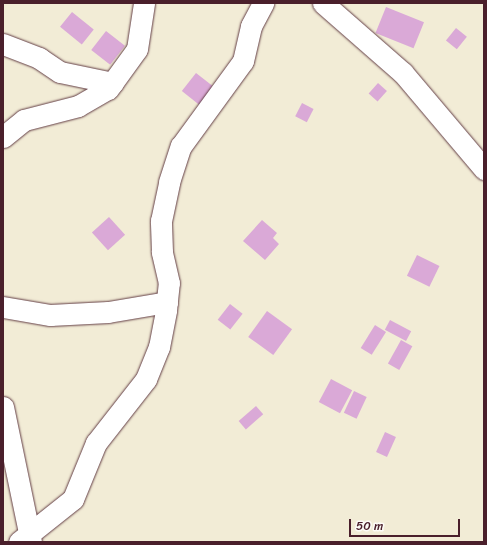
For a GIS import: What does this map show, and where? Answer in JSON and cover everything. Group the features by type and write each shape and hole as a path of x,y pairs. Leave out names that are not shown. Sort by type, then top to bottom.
{"street":[{"path":"3,137 24,120 78,106 113,83 136,49 144,3"},
{"path":"26,539 73,499 96,443 142,385 159,347 169,283 162,252 161,221 169,182 181,146 243,61 251,26 263,3"},
{"path":"323,3 403,73 484,169"},
{"path":"3,44 39,58 60,72 113,83"},
{"path":"3,307 50,315 108,312 167,302"},
{"path":"3,407 26,539"}],"building":[{"path":"386,7 424,22 414,48 376,33"},
{"path":"72,12 94,30 82,44 60,27"},
{"path":"456,28 467,37 457,49 446,40"},
{"path":"106,31 125,46 110,65 91,50"},
{"path":"196,73 215,88 201,106 182,91"},
{"path":"378,83 387,91 378,101 369,93"},
{"path":"302,103 314,109 307,122 295,116"},
{"path":"109,217 125,235 108,250 92,232"},
{"path":"262,220 277,233 273,238 279,244 265,260 243,241"},
{"path":"417,255 439,266 429,287 407,276"},
{"path":"230,304 243,314 230,330 218,320"},
{"path":"267,311 292,329 273,355 248,337"},
{"path":"390,320 411,331 406,341 385,330"},
{"path":"375,325 386,332 372,355 361,348"},
{"path":"401,340 412,346 399,370 388,364"},
{"path":"331,379 352,390 340,413 319,402"},
{"path":"354,391 367,397 357,419 344,413"},
{"path":"256,406 263,414 246,429 239,421"},
{"path":"385,432 396,437 387,457 376,452"}]}
